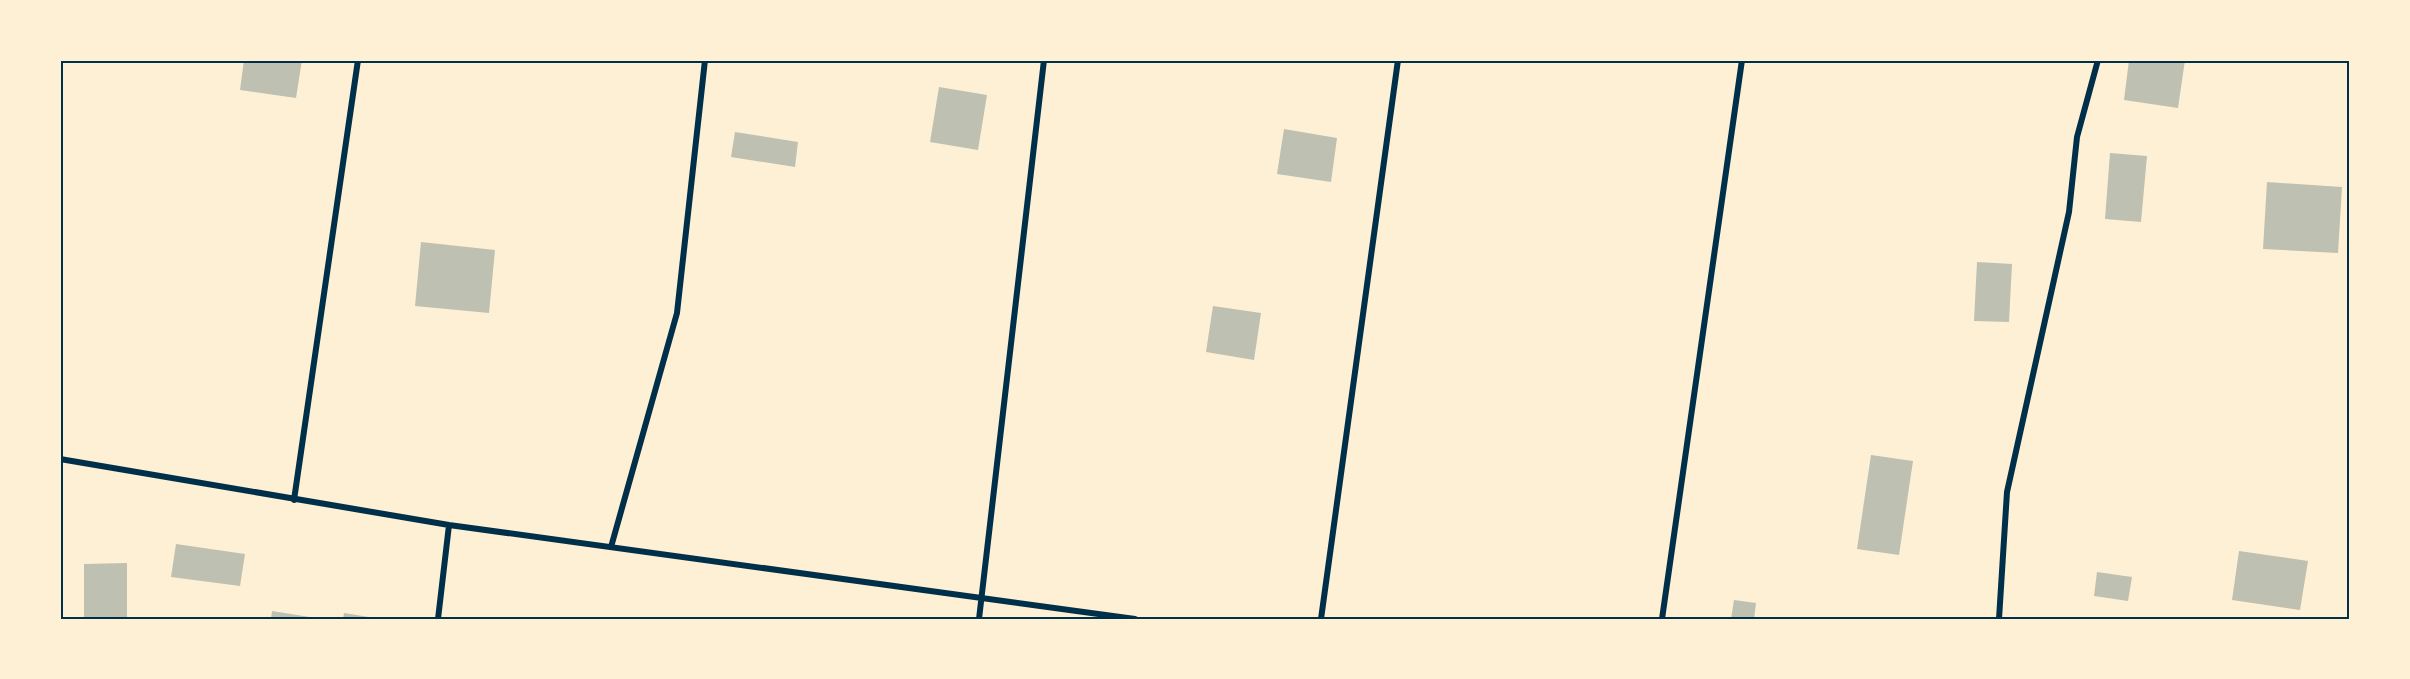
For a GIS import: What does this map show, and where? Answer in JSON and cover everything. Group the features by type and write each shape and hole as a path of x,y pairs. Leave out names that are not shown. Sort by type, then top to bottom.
{"street":[{"path":"294,500 358,60"},
{"path":"611,547 677,313 705,60"},
{"path":"979,619 1044,60"},
{"path":"1321,619 1398,60"},
{"path":"1662,619 1742,60"},
{"path":"1999,619 2007,492 2069,212 2078,138 2098,60"},
{"path":"60,459 449,525 1135,619"},
{"path":"438,619 449,525"}],"building":[{"path":"244,60 302,60 296,98 240,90"},
{"path":"2129,60 2185,60 2178,108 2124,100"},
{"path":"939,87 987,95 978,150 930,142"},
{"path":"1284,129 1337,138 1331,182 1277,174"},
{"path":"735,132 798,142 795,167 731,157"},
{"path":"2110,153 2147,156 2141,222 2105,219"},
{"path":"2267,182 2342,187 2338,253 2263,249"},
{"path":"421,242 495,250 489,313 415,306"},
{"path":"1977,262 2012,264 2009,322 1974,321"},
{"path":"1213,306 1261,313 1254,360 1206,352"},
{"path":"1871,455 1913,461 1899,555 1857,549"},
{"path":"176,544 245,554 240,586 171,577"},
{"path":"2239,551 2308,561 2300,610 2232,600"},
{"path":"127,563 127,619 84,619 84,564"},
{"path":"2097,572 2132,577 2128,601 2094,596"},
{"path":"1734,600 1756,603 1754,619 1731,619"},
{"path":"272,611 316,618 316,619 271,619"},
{"path":"344,613 375,618 375,619 343,619"}]}
